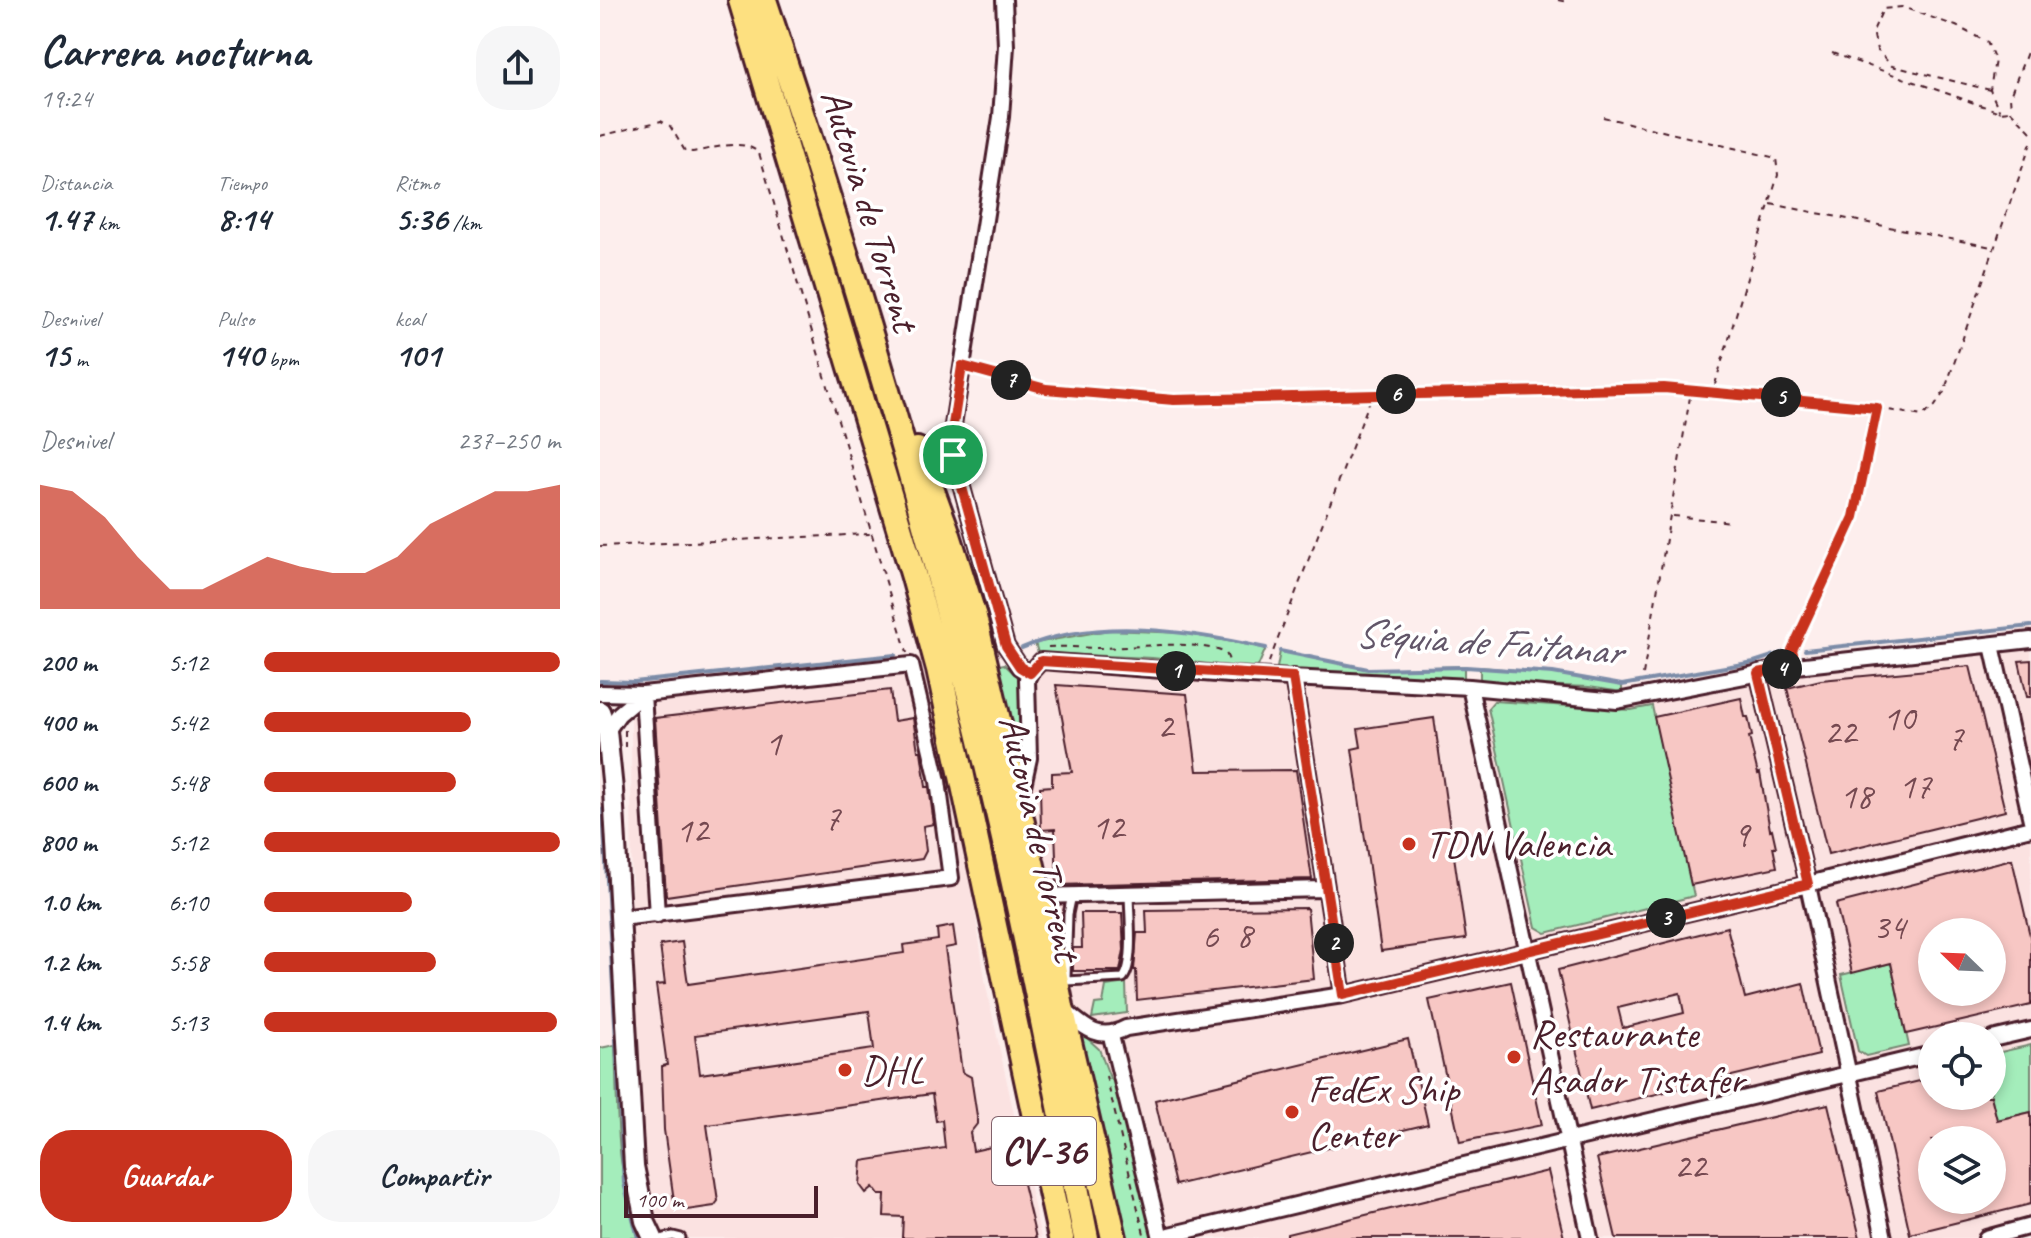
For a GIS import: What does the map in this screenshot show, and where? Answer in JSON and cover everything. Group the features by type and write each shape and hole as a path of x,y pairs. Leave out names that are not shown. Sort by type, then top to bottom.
{"highway":[{"name":"Autovia de Torrent","path":"741,0 939,669 1061,1238"},
{"name":"Autovia de Torrent","path":"764,0 834,213 946,604 990,779 1086,1238"},
{"path":"834,213 974,617 1114,1238"},
{"path":"969,804 1008,1054 1045,1238"}],"street":[{"path":"1004,0 1006,46 1001,117 953,425 953,455 1006,646 1020,667 1030,673"},
{"path":"1018,808 1029,758 1027,679 1041,661 1470,687 1617,701 1796,666 2031,640"},
{"path":"1992,645 2031,820"},
{"path":"600,693 643,694 911,665 938,781 951,878 621,918"},
{"path":"1758,673 1808,884 1884,1238"},
{"path":"1293,677 1343,995"},
{"path":"1470,687 1590,1238"},
{"path":"607,731 619,714 643,694"},
{"path":"643,694 657,915"},
{"path":"600,711 607,731 621,918 634,1166 645,1221 653,1238"},
{"path":"1062,997 1095,1033 1111,1036 1126,1028 1343,995 2031,828"},
{"path":"1039,896 1325,889"},
{"path":"2006,1036 2031,1030"},
{"path":"1111,1036 1161,1238 1918,1058"},
{"path":"1986,1238 2031,1226"}],"lane":[{"path":"1072,895 1062,997 1126,975 1129,961 1129,893"},
{"path":"664,1238 681,1238"}],"path":[{"path":"1558,0 1567,2"},
{"path":"1990,90 1892,66 1877,50 1873,31 1883,9 1902,7 1956,26 1987,42 1995,60 1990,90 2000,112"},
{"path":"2031,42 2010,96 2011,111 2031,132"},
{"path":"1832,53 2000,112 2011,111"},
{"path":"1603,117 1776,158 1778,175 1712,392"},
{"path":"600,136 661,121 670,126 685,151 740,144 752,147 759,153 911,665"},
{"path":"2026,125 2031,126"},
{"path":"962,366 1046,389 1159,399 1618,388 1692,390 1877,408 1922,416 1935,406 1944,392 2031,143"},
{"path":"1769,204 1994,248"},
{"path":"1643,675 1692,390"},
{"path":"1265,676 1372,394"},
{"path":"1796,666 1792,650 1854,517 1877,408"},
{"path":"1672,515 1732,522"},
{"path":"600,546 872,534"},
{"path":"1047,647 1100,648 1135,644 1205,648 1226,653 1230,667"},
{"path":"1103,1065 1145,1238"}],"shaded area":[{"path":"2031,628 2031,1238 1154,1238 1117,1084 1110,1078 1099,1049 1075,1027 1050,922 1026,777 1027,679 1041,661 1230,675 1589,687 1622,692 1791,662 1902,649"},
{"path":"922,656 971,885 986,986 1041,1238 661,1238 645,1195 632,1035 631,689"}],"green space":[{"path":"1109,630 1183,633 1266,648 1257,669 1152,658 1038,653 1035,643"},
{"path":"1280,651 1368,669 1464,666 1464,680 1277,668"},
{"path":"1004,664 1019,678 1023,735 1017,759 993,666"},
{"path":"1480,667 1553,673 1622,685 1622,692 1589,687 1480,683"},
{"path":"1494,701 1631,710 1652,706 1694,896 1546,933 1536,927 1488,708"},
{"path":"1891,963 1909,1046 1866,1056 1858,1051 1841,975"},
{"path":"1126,983 1127,1013 1092,1018 1095,1004 1103,1003 1106,986"},
{"path":"1075,1027 1099,1049 1110,1078 1117,1084 1154,1238 1121,1238"},
{"path":"615,1045 622,1168 643,1238 600,1238 600,1048"},
{"path":"2031,1045 2031,1112 1997,1120 1994,1110 2006,1110 2006,1051"}],"building":[{"path":"2031,660 2031,697 2027,697 2019,661"},
{"path":"1970,666 2005,811 1828,854 1787,688 1821,680"},
{"path":"1056,685 1187,694 1197,771 1296,770 1312,879 1057,885 1055,829 1041,830 1040,787 1052,786 1052,773 1072,772"},
{"path":"890,690 894,721 913,718 926,787 929,787 934,824 923,826 926,851 922,859 666,896 655,718"},
{"path":"1741,698 1745,717 1748,717 1752,736 1749,737 1776,847 1773,847 1777,867 1691,885 1654,717"},
{"name":"TDN Valencia","path":"1434,718 1466,939 1381,951 1352,749 1361,747 1358,729"},
{"path":"2012,859 2031,940 2031,1005 1958,1022 1918,1022 1918,1031 1906,1034 1891,963 1852,973 1836,904"},
{"path":"1307,908 1314,979 1137,1000 1134,970 1137,933 1147,933 1146,910"},
{"path":"1081,913 1122,913 1124,950 1120,971 1073,971 1073,948 1082,948"},
{"name":"DHL","path":"953,926 956,946 945,948 962,1072 971,1077 977,1116 977,1124 970,1133 973,1151 1013,1142 1036,1238 902,1238 903,1217 884,1216 885,1195 879,1195 873,1187 866,1193 860,1185 862,1161 945,1148 942,1120 936,1121 932,1094 707,1125 718,1201 714,1206 687,1210 674,1201 664,1130 662,1066 667,1065 656,985 665,984 660,945 682,942 688,984 904,953 903,945 938,940 937,929","holes":["869,1011 874,1049 700,1074 695,1035"]},
{"path":"1727,927 1745,998 1803,983 1819,1055 1590,1110 1558,970","holes":["1680,993 1684,1013 1623,1028 1618,1008"]},
{"path":"1511,982 1542,1125 1460,1142 1429,1000"},
{"name":"FedEx Ship Center","path":"1408,1039 1428,1124 1175,1185 1155,1100"},
{"path":"1918,1081 1918,1110 1994,1110 1997,1120 2031,1112 2031,1204 2006,1210 2006,1126 1918,1126 1918,1214 1991,1214 1910,1234 1878,1091"},
{"path":"1828,1104 1860,1238 1616,1238 1597,1158"},
{"path":"1548,1171 1564,1238 1287,1238 1287,1234"}],"waterway":[{"name":"Séquia de Faitanar","path":"1805,650 2031,626"},
{"name":"Séquia de Faitanar","path":"1022,648 1051,638 1112,629 1175,632 1266,648"},
{"name":"Séquia de Faitanar","path":"1280,651 1368,669 1466,667 1553,673 1622,685 1754,662 1788,651"},
{"name":"Séquia de Faitanar","path":"600,681 634,682 895,655"},
{"path":"603,809 624,1183 638,1238"}],"place":[{"name":"TDN Valencia","path":"1409,844"},
{"name":"Restaurante Asador Tistafer","path":"1514,1057"},
{"name":"DHL","path":"845,1070"},
{"name":"FedEx Ship Center","path":"1292,1112"}],"route":[{"path":"962,366 1046,389 1174,400 1664,388 1877,408 1854,517 1792,650 1796,666 1758,673 1808,884 1343,995 1293,677 1041,661 1030,673 1020,667 1006,646 953,455 953,425 962,366"}]}
